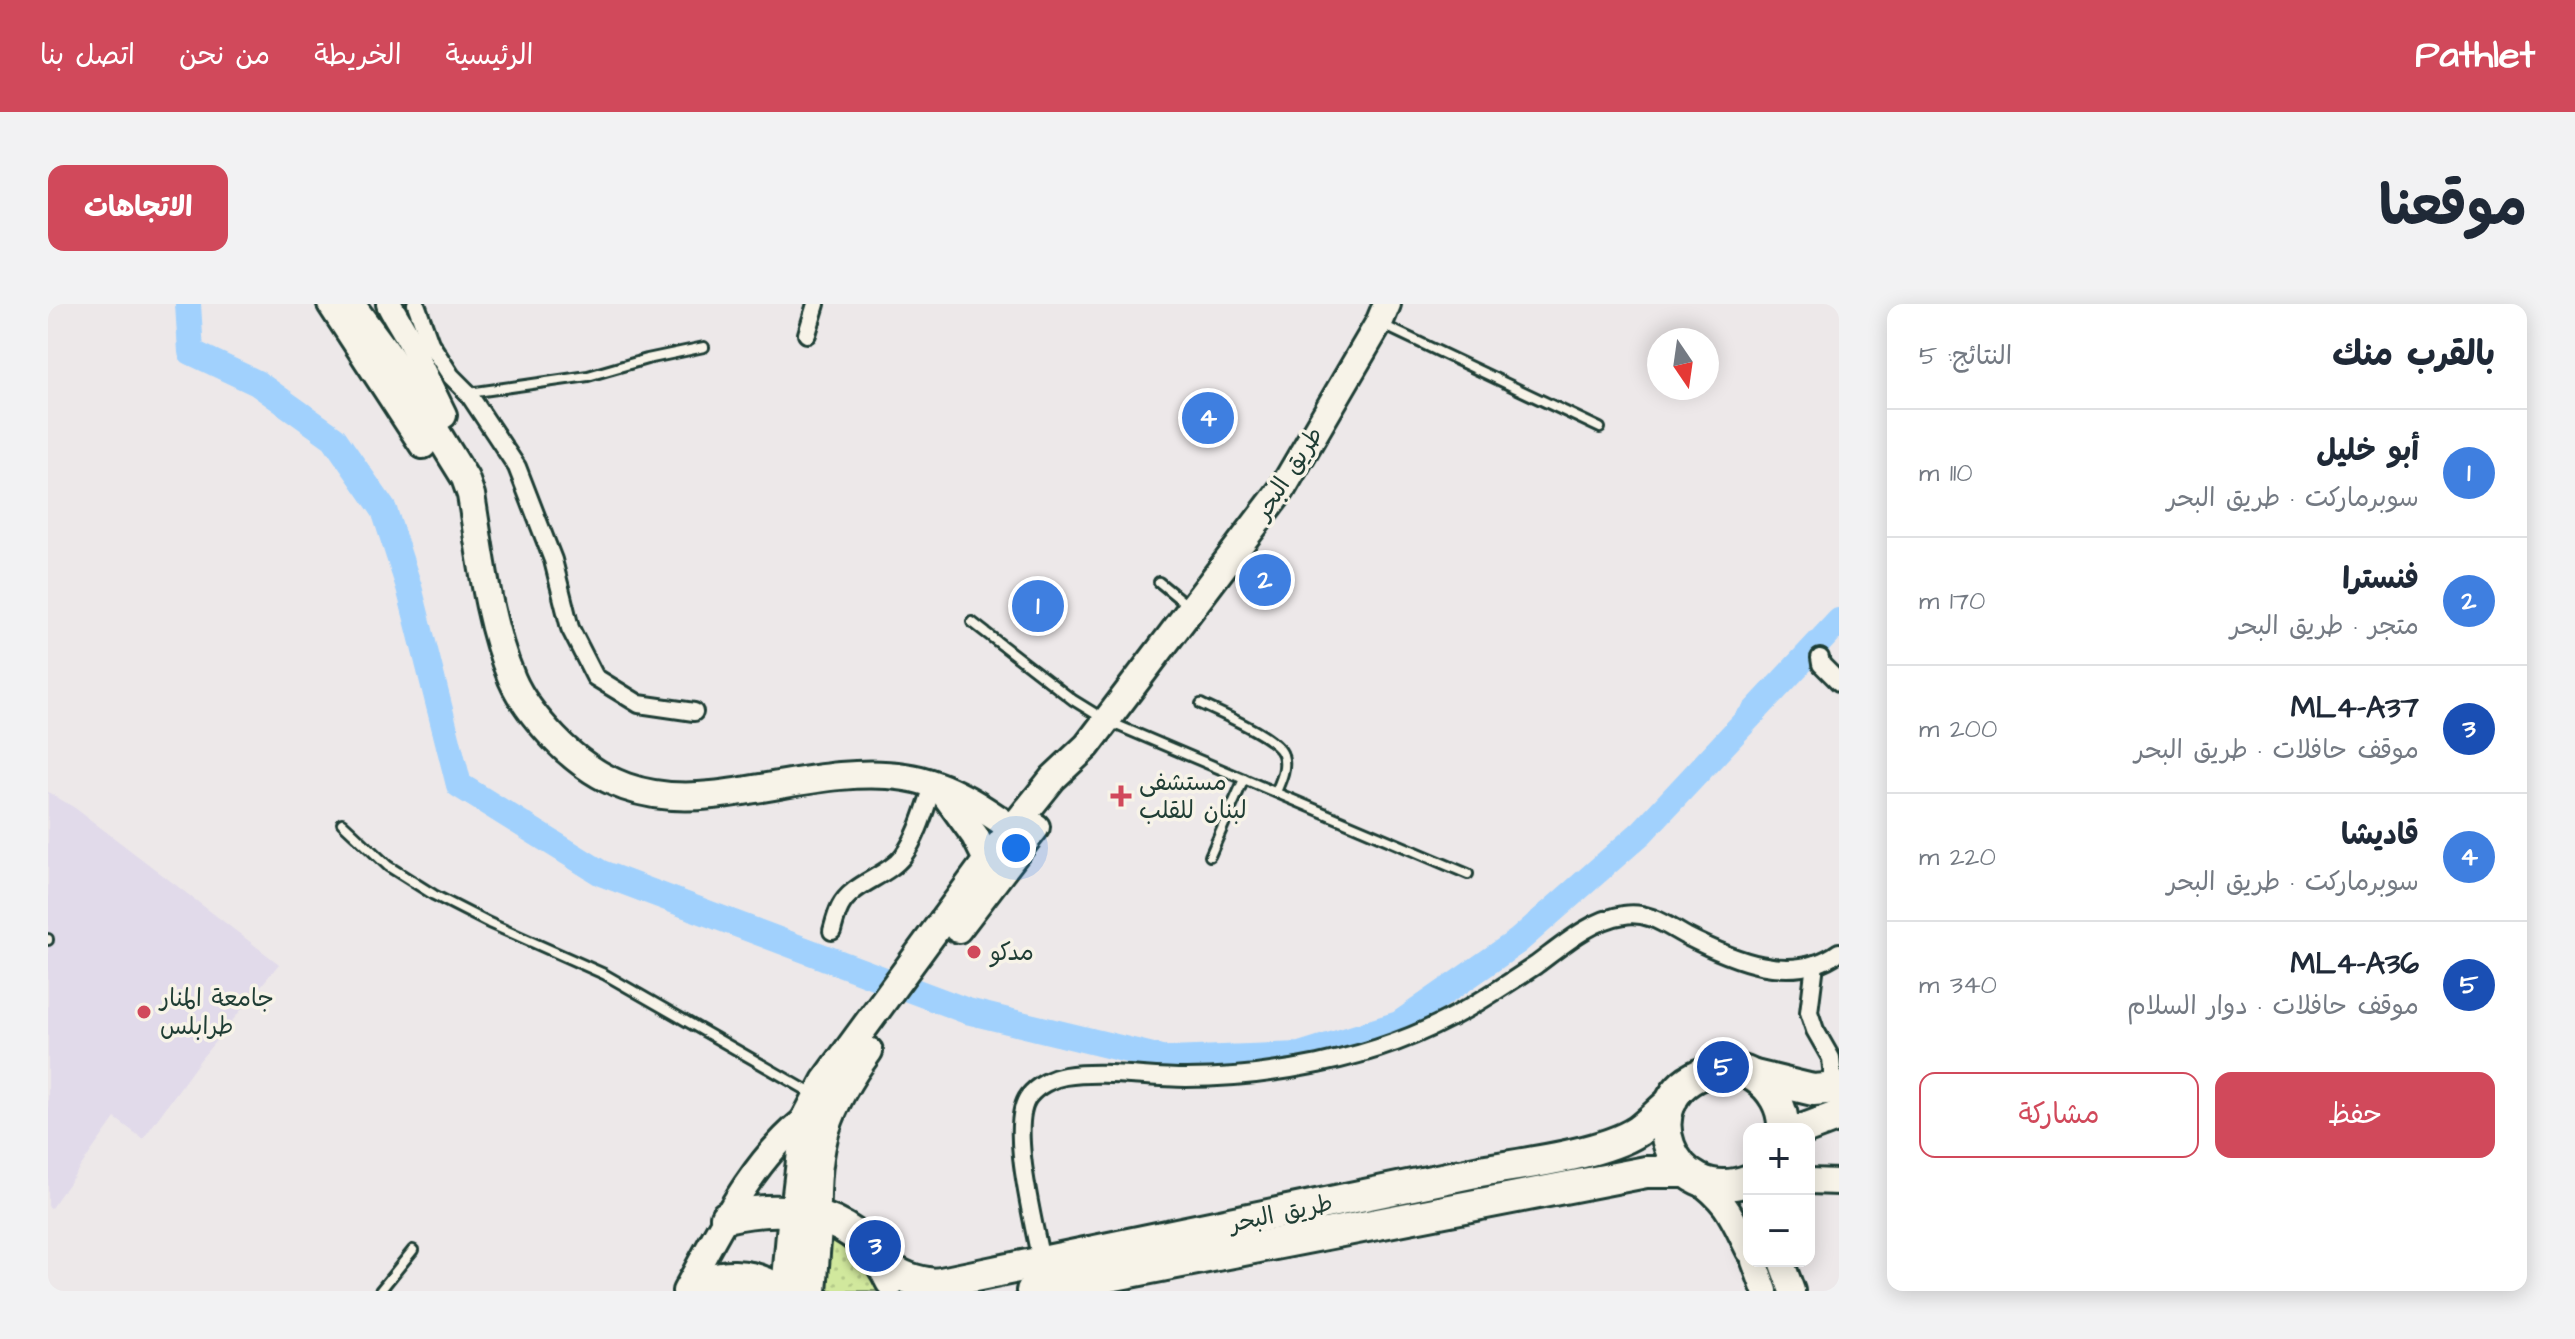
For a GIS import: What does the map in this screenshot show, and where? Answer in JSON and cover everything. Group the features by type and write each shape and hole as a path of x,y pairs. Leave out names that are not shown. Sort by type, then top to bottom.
{"highway":[{"name":"طريق البحر","path":"787,1291 804,1226 837,1223 854,1234 888,1277 898,1275 916,1282 936,1284 1563,1156 1629,1135 1671,1102 1682,1086 1698,1075 1716,1069 1736,1069 1754,1076"},
{"path":"1754,1076 1837,1097"},
{"path":"1754,1076 1769,1088 1779,1104 1782,1123"},
{"path":"1810,1123 1837,1097"},
{"path":"1671,1102 1665,1135 1670,1151 1690,1175"},
{"name":"طريق البحر","path":"1032,1291 1112,1283 1646,1172 1690,1175 1708,1184 1727,1186 1743,1182"},
{"path":"726,1217 759,1211 804,1226 811,1291"},
{"path":"688,1291 713,1279 732,1275 752,1277 779,1291"}],"main road":[{"path":"331,304 384,367 408,386 465,478 501,648 513,682 538,721 575,760 604,779 641,792 678,798 882,775 908,777 1002,803 1040,794"},
{"path":"351,304 384,367"},
{"name":"طريق البحر","path":"804,1226 797,1165 810,1107 1019,833 1040,794 1107,721 1282,489 1383,313"},
{"path":"408,386 476,524"},
{"name":"طريق البحر","path":"804,1226 821,1146 833,1107 971,882 987,860 1066,787 1087,746"},
{"path":"946,790 987,860"},
{"path":"946,790 1019,833"},
{"path":"968,826 971,882"}],"street":[{"path":"807,334 816,304"},
{"path":"384,367 395,338 399,306"},
{"path":"399,306 407,335 408,386"},
{"path":"399,306 430,343 451,376 468,393 517,467 553,560 570,628 595,677 639,704 694,712"},
{"path":"1820,658 1821,664 1839,682"},
{"path":"832,931 840,906 902,857 946,790"},
{"path":"1041,1262 1019,1138 1020,1124 1028,1097 1041,1085 1063,1076 1188,1078 1254,1074 1317,1064 1404,1041 1468,1008 1594,924 1625,914 1649,915 1688,937 1762,967 1794,969 1815,964 1839,952"},
{"path":"1815,964 1809,1012 1831,1058 1837,1097"},
{"path":"688,1291 726,1217 775,1145 810,1107"},
{"path":"1690,1175 1717,1194 1728,1208 1743,1239"},
{"path":"1815,1181 1839,1182"},
{"path":"1756,1267 1765,1291"},
{"path":"1783,1267 1792,1291"}],"lane":[{"path":"1383,313 1600,428"},
{"path":"468,393 588,376 704,347"},
{"path":"1159,582 1191,608"},
{"path":"972,622 1073,700 1107,721 1468,874"},
{"path":"1201,704 1272,741 1283,752 1285,770 1276,792"},
{"path":"1210,856 1244,779"},
{"path":"342,823 388,866 434,895 604,974 810,1107"},
{"path":"380,1291 413,1250"}],"shaded area":[{"name":"جامعة المنار طرابلس","path":"48,792 75,808 279,964 200,1060 143,1139 115,1118 51,1208 48,1206"}],"green space":[{"path":"819,1231 833,1233 904,1291 809,1291"}],"waterway":[{"path":"188,304 191,352 257,383 334,438 384,510 409,587 459,785 601,873 967,1011 1169,1060 1300,1055 1399,1024 1518,941 1642,832 1839,621"}],"place":[{"name":"قاديشا","path":"1208,418"},
{"name":"فنسترا","path":"1265,580"},
{"name":"أبو خليل","path":"1038,606"},
{"name":"مستشفى لبنان للقلب","path":"1121,796"},
{"name":"مدكو","path":"974,952"},
{"name":"جامعة المنار طرابلس","path":"144,1012"},
{"name":"ML4-A36","path":"1723,1067"},
{"name":"ML4-A37","path":"875,1246"}]}
